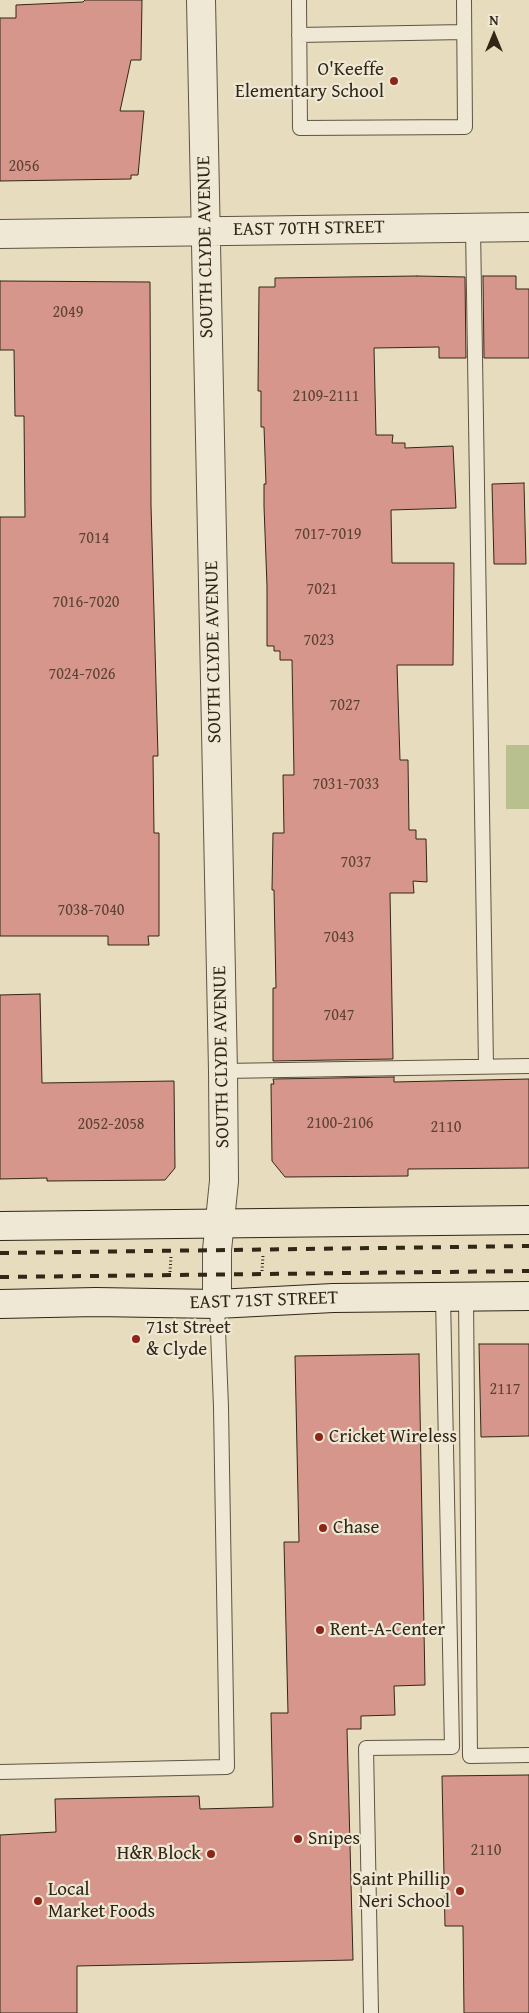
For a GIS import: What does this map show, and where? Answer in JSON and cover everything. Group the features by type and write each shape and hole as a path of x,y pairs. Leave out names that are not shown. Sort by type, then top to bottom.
{"street":[{"name":"SOUTH CLYDE AVENUE","path":"201,0 223,1072 224,1181 217,1258 217,1304"},
{"name":"EAST 70TH STREET","path":"0,234 529,227"},
{"path":"0,1226 529,1220"},
{"name":"EAST 71ST STREET","path":"0,1304 96,1302 217,1304 334,1298 529,1296"}],"lane":[{"path":"299,0 300,128 465,127 464,0"},
{"path":"299,35 464,32"},
{"path":"473,227 486,1066"},
{"path":"223,1072 529,1066"},
{"path":"454,1296 470,1756 529,1755"},
{"path":"371,2013 366,1748 452,1747 454,1296"},
{"path":"0,1772 227,1767 221,1416 217,1304"}],"path":[{"path":"262,1274 263,1249"},
{"path":"170,1275 172,1250"}],"green space":[{"path":"506,745 529,745 529,809 506,809"}],"building":[{"path":"85,0 142,0 141,60 131,60 120,111 144,111 138,175 131,175 131,179 0,181 0,18 16,18 16,5 83,2"},
{"path":"483,276 516,276 516,289 529,289 529,358 484,358"},
{"path":"465,277 466,358 439,358 439,347 374,348 376,435 393,435 392,443 405,443 405,448 453,446 456,508 391,510 392,563 454,563 453,665 397,665 400,760 408,760 409,830 416,830 416,839 426,839 427,882 413,881 414,893 390,893 393,1059 273,1061 273,988 276,988 274,890 272,890 273,833 284,833 283,775 294,775 292,660 280,660 280,651 274,651 274,646 267,646 264,427 261,427 261,391 258,391 259,287 275,287 275,278"},
{"path":"0,281 150,282 151,505 158,756 153,756 154,833 159,833 159,936 148,936 149,945 108,945 108,936 0,936 0,517 25,517 24,416 15,416 14,350 0,350"},
{"path":"524,483 526,564 494,564 492,484"},
{"path":"40,994 42,1083 174,1081 175,1168 165,1180 47,1181 47,1178 0,1179 0,995"},
{"path":"394,1077 394,1082 529,1079 529,1168 408,1169 408,1176 285,1177 272,1161 271,1084 274,1084 273,1079"},
{"path":"479,1344 529,1344 529,1436 481,1437"},
{"path":"419,1354 425,1685 394,1686 395,1715 361,1716 361,1729 347,1729 353,1960 77,1966 77,2013 0,2013 0,1835 56,1832 55,1799 199,1796 200,1809 273,1807 271,1713 288,1713 284,1542 299,1542 295,1356"},
{"path":"529,1775 529,2013 464,2013 463,1926 445,1926 442,1776"}],"railway":[{"path":"0,1253 529,1246"},
{"path":"0,1277 529,1271"}],"place":[{"name":"O'Keeffe Elementary School","path":"394,81"},
{"name":"71st Street & Clyde","path":"136,1339"},
{"name":"Cricket Wireless","path":"319,1437"},
{"name":"Chase","path":"323,1528"},
{"name":"Rent-A-Center","path":"320,1630"},
{"name":"Snipes","path":"298,1839"},
{"name":"H&R Block","path":"211,1854"},
{"name":"Saint Phillip Neri School","path":"460,1891"},
{"name":"Local Market Foods","path":"38,1901"}]}
